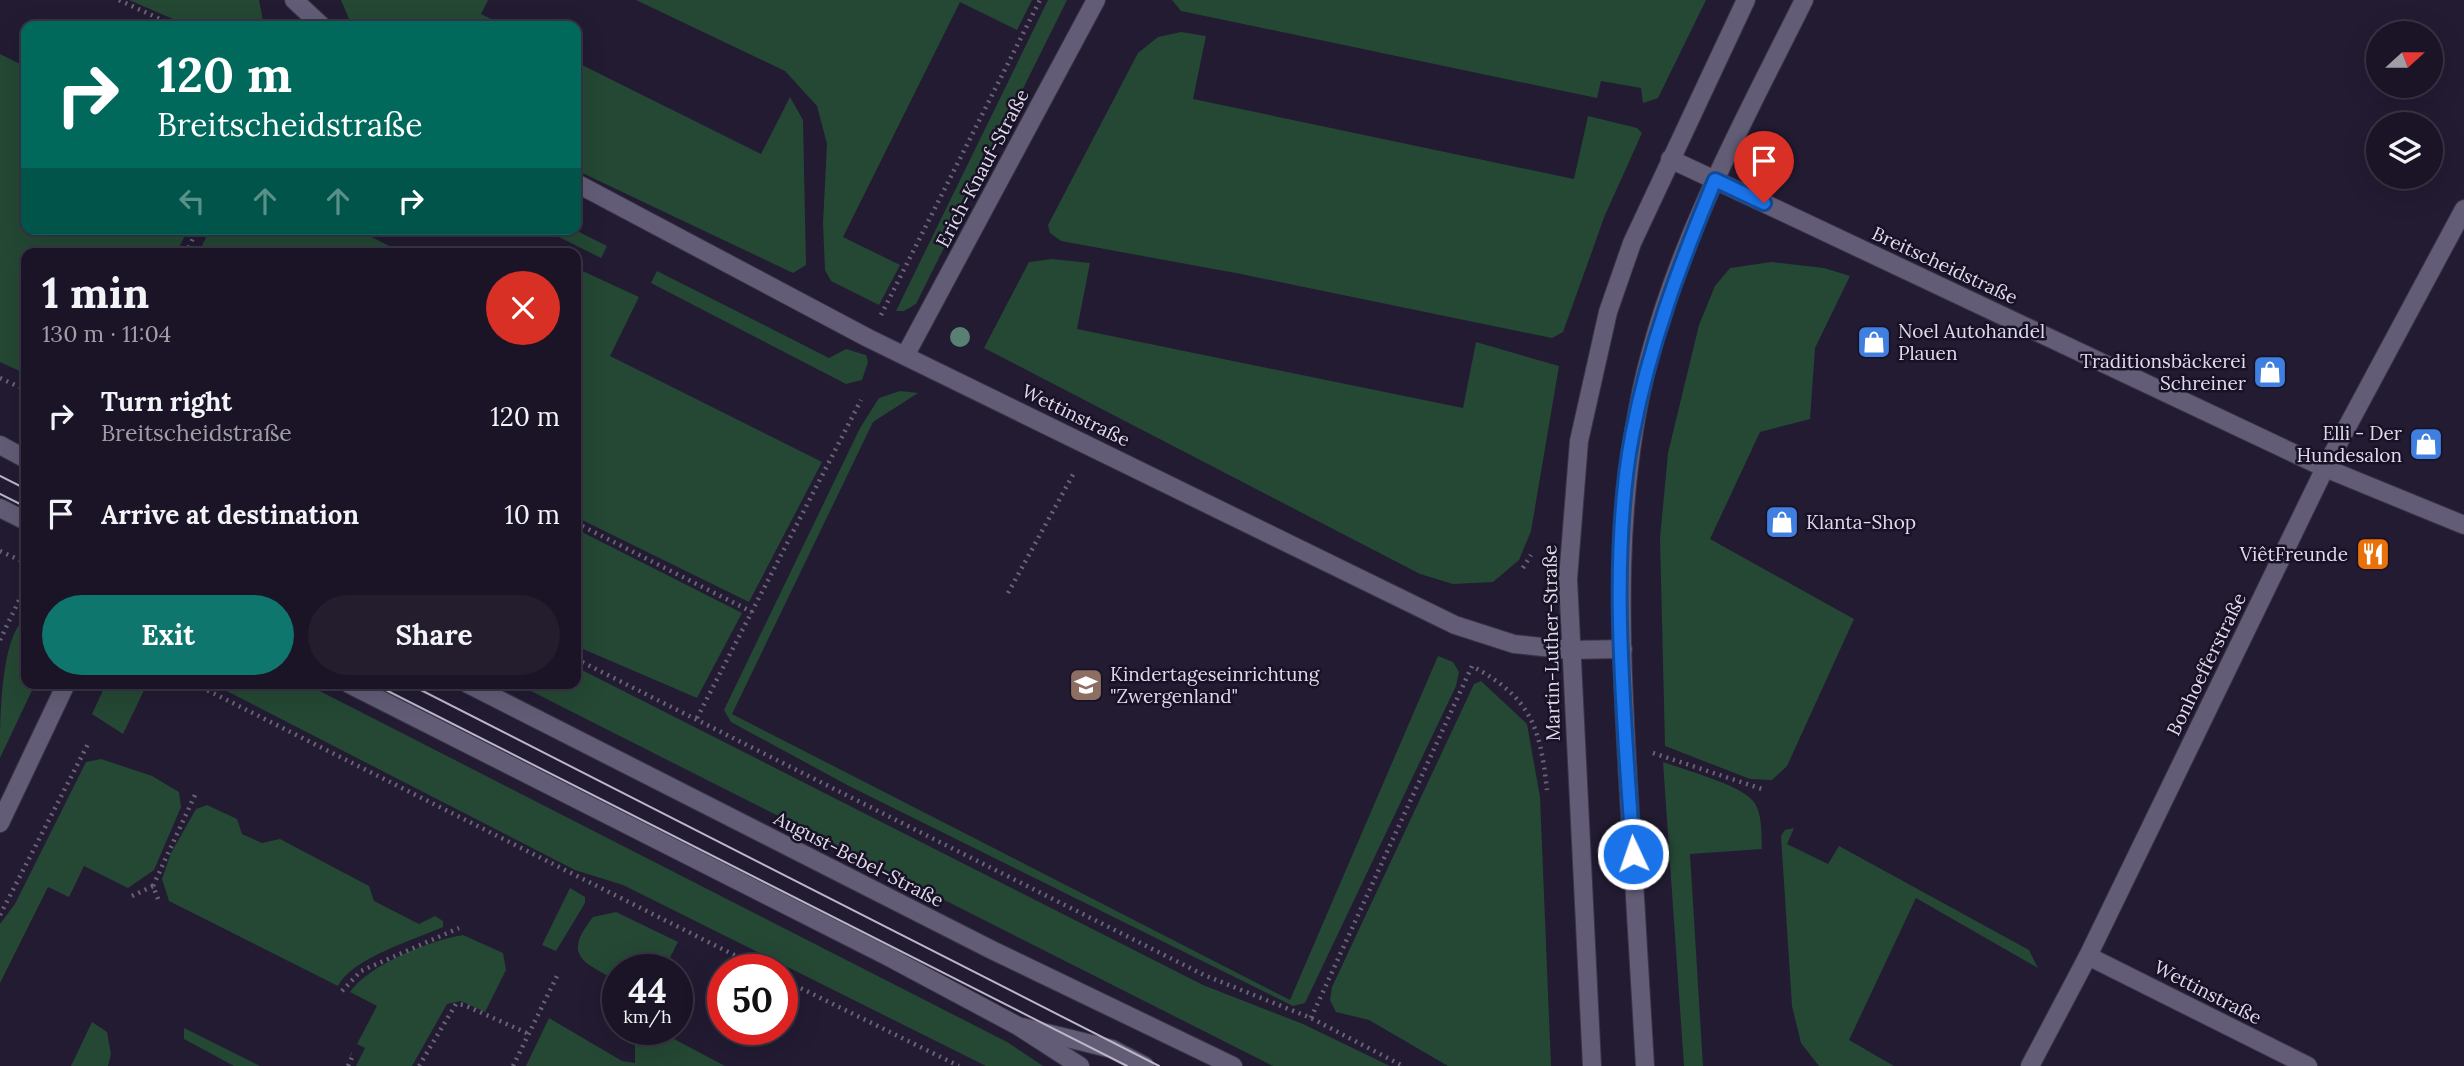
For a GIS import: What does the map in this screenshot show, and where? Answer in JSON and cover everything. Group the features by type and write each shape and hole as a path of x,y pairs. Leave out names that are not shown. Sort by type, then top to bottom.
{"street":[{"name":"Erich-Knauf-Straße","path":"905,356 1096,0"},
{"name":"Martin-Luther-Straße","path":"1592,1066 1568,579 1579,441 1594,364 1608,312 1632,243 1746,0"},
{"path":"1645,1066 1623,649 1624,517 1632,438 1650,355 1674,276 1715,180 1804,0"},
{"path":"299,2 317,21"},
{"name":"Breitscheidstraße","path":"1670,159 2325,468 2464,525"},
{"name":"Wettinstraße","path":"581,186 905,356 1455,625 1514,644 1570,650 1623,649"},
{"name":"Bonhoefferstraße","path":"2030,1066 2088,956 2325,468 2464,209"},
{"path":"0,446 21,456"},
{"path":"0,508 21,518"},
{"path":"0,823 64,689"},
{"path":"359,689 887,956 1018,1026 1080,1066"},
{"name":"August-Bebel-Straße","path":"478,689 992,950 1233,1066"},
{"name":"Wettinstraße","path":"2088,956 2308,1066"},
{"path":"1018,1026 1112,1049 1145,1066"}],"path":[{"path":"119,0 165,21"},
{"path":"880,317 1040,0"},
{"path":"0,378 21,388"},
{"path":"697,718 861,400"},
{"path":"1008,593 1080,463"},
{"path":"581,526 752,612"},
{"path":"0,551 21,561"},
{"path":"1523,568 1531,555"},
{"path":"0,640 21,596"},
{"path":"581,661 1203,975 1311,1018 1403,1066"},
{"path":"1311,1018 1472,666 1502,684 1527,708 1537,729 1543,755"},
{"path":"205,689 732,954"},
{"path":"0,915 89,742"},
{"path":"1647,752 1765,790"},
{"path":"132,896 153,886 195,795"},
{"path":"153,886 158,899"},
{"path":"342,991 361,971 459,928"},
{"path":"513,1066 557,976"},
{"path":"798,987 959,1066"},
{"path":"419,1066 456,1004 464,1005 529,1034"},
{"path":"348,1066 353,1055 351,1054"}],"green space":[{"path":"129,0 259,0 263,21 177,21"},
{"path":"341,0 488,0 481,14 495,21 350,21"},
{"path":"636,0 1032,0 1017,30 960,2 843,237 900,265 879,305 831,281 825,270 823,223 827,144 817,106 785,71"},
{"path":"1048,0 1067,0 916,304 904,311 896,311"},
{"path":"1172,0 1706,0 1658,98 1643,103 1641,88 1601,81 1597,98 1181,11"},
{"path":"1181,32 1206,36 1193,99 1574,179 1588,116 1637,128 1642,133 1605,215 1563,332 1552,338 1241,274 1061,241 1050,233 1048,225 1138,53 1158,37"},
{"path":"0,54 21,64 21,235 185,235 179,248 21,248 21,372 0,362"},
{"path":"581,64 761,154 790,97 803,120 806,265 793,273 581,172"},
{"path":"581,233 607,246 601,258 555,235"},
{"path":"207,235 368,235 393,248 201,248"},
{"path":"1052,259 1090,263 1077,329 1463,408 1476,342 1559,366 1531,531 1519,560 1493,582 1453,584 1420,574 984,348 1029,262"},
{"path":"1771,262 1824,268 1850,276 1815,348 1810,419 1760,432 1710,539 1854,619 1787,766 1772,780 1750,779 1665,746 1660,538 1668,453 1699,325 1715,286 1730,268"},
{"path":"581,270 639,297 610,356 822,462 749,602 581,519"},
{"path":"657,271 829,358 846,349 866,355 868,362 862,380 846,384 651,283"},
{"path":"900,391 918,393 873,422 732,714 1290,1000 1438,656 1453,662 1459,672 1456,686 1305,1003 1293,1006 849,786 731,722 724,710 860,428 879,398"},
{"path":"581,532 742,613 697,698 581,648"},
{"path":"21,624 21,689 33,689 0,758 3,682 6,661"},
{"path":"581,670 1203,985 1303,1024 1390,1066 1273,1066 527,689 581,689"},
{"path":"1481,681 1527,724 1540,797 1551,1066 1448,1066 1369,1020 1336,1012 1330,1000 1332,987 1474,684"},
{"path":"104,689 145,689 123,734 92,714"},
{"path":"223,689 316,689 1007,1042 1043,1066 986,1066 798,972 798,954 761,954 623,885 575,870"},
{"path":"101,759 152,776 179,792 181,807 154,870 128,888 84,866 69,897 48,887 0,983 0,924 15,904 86,762"},
{"path":"1663,762 1724,783 1746,795 1756,806 1761,824 1762,849 1690,854 1703,1066 1684,1066"},
{"path":"207,805 237,819 242,834 262,843 280,839 369,886 374,901 419,924 435,916 443,921 443,927 370,958 345,976 338,986 169,901 162,879 171,853 196,809"},
{"path":"1794,828 1787,844 1828,864 1839,846 2029,950 2038,968 1916,898 1849,1040 1894,1066 1819,1066 1801,1043 1792,1006 1781,836 1785,830"},
{"path":"570,888 585,897 585,903 556,951 542,945"},
{"path":"616,912 678,942 672,954 602,954 602,972 587,963 578,949 584,930 593,917"},
{"path":"463,935 503,953 506,970 485,1012 461,1001 447,1004 412,1066 356,1066 365,1048 357,1044 377,1006 350,992 385,963 434,942"},
{"path":"549,1018 622,1061 635,1063 635,1045 685,1045 725,1066 526,1066"},
{"path":"92,1022 107,1032 111,1054 108,1066 71,1066"},
{"path":"184,1028 260,1066 234,1066 184,1039"}],"tram line":[{"path":"0,476 21,486"},
{"path":"0,494 21,504"},
{"path":"384,689 1127,1066"},
{"path":"419,689 1159,1066"}],"place":[{"name":"Noel Autohandel Plauen","path":"1874,342"},
{"name":"Traditionsbäckerei Schreiner","path":"2270,372"},
{"name":"Elli - Der Hundesalon","path":"2426,444"},
{"name":"Klanta-Shop","path":"1782,522"},
{"name":"ViêtFreunde","path":"2373,554"},
{"name":"Kindertageseinrichtung \"Zwergenland\"","path":"1086,685"}],"route":[{"path":"1633,854 1622,574 1624,517 1632,438 1650,355 1674,276 1715,180 1764,203"}]}
